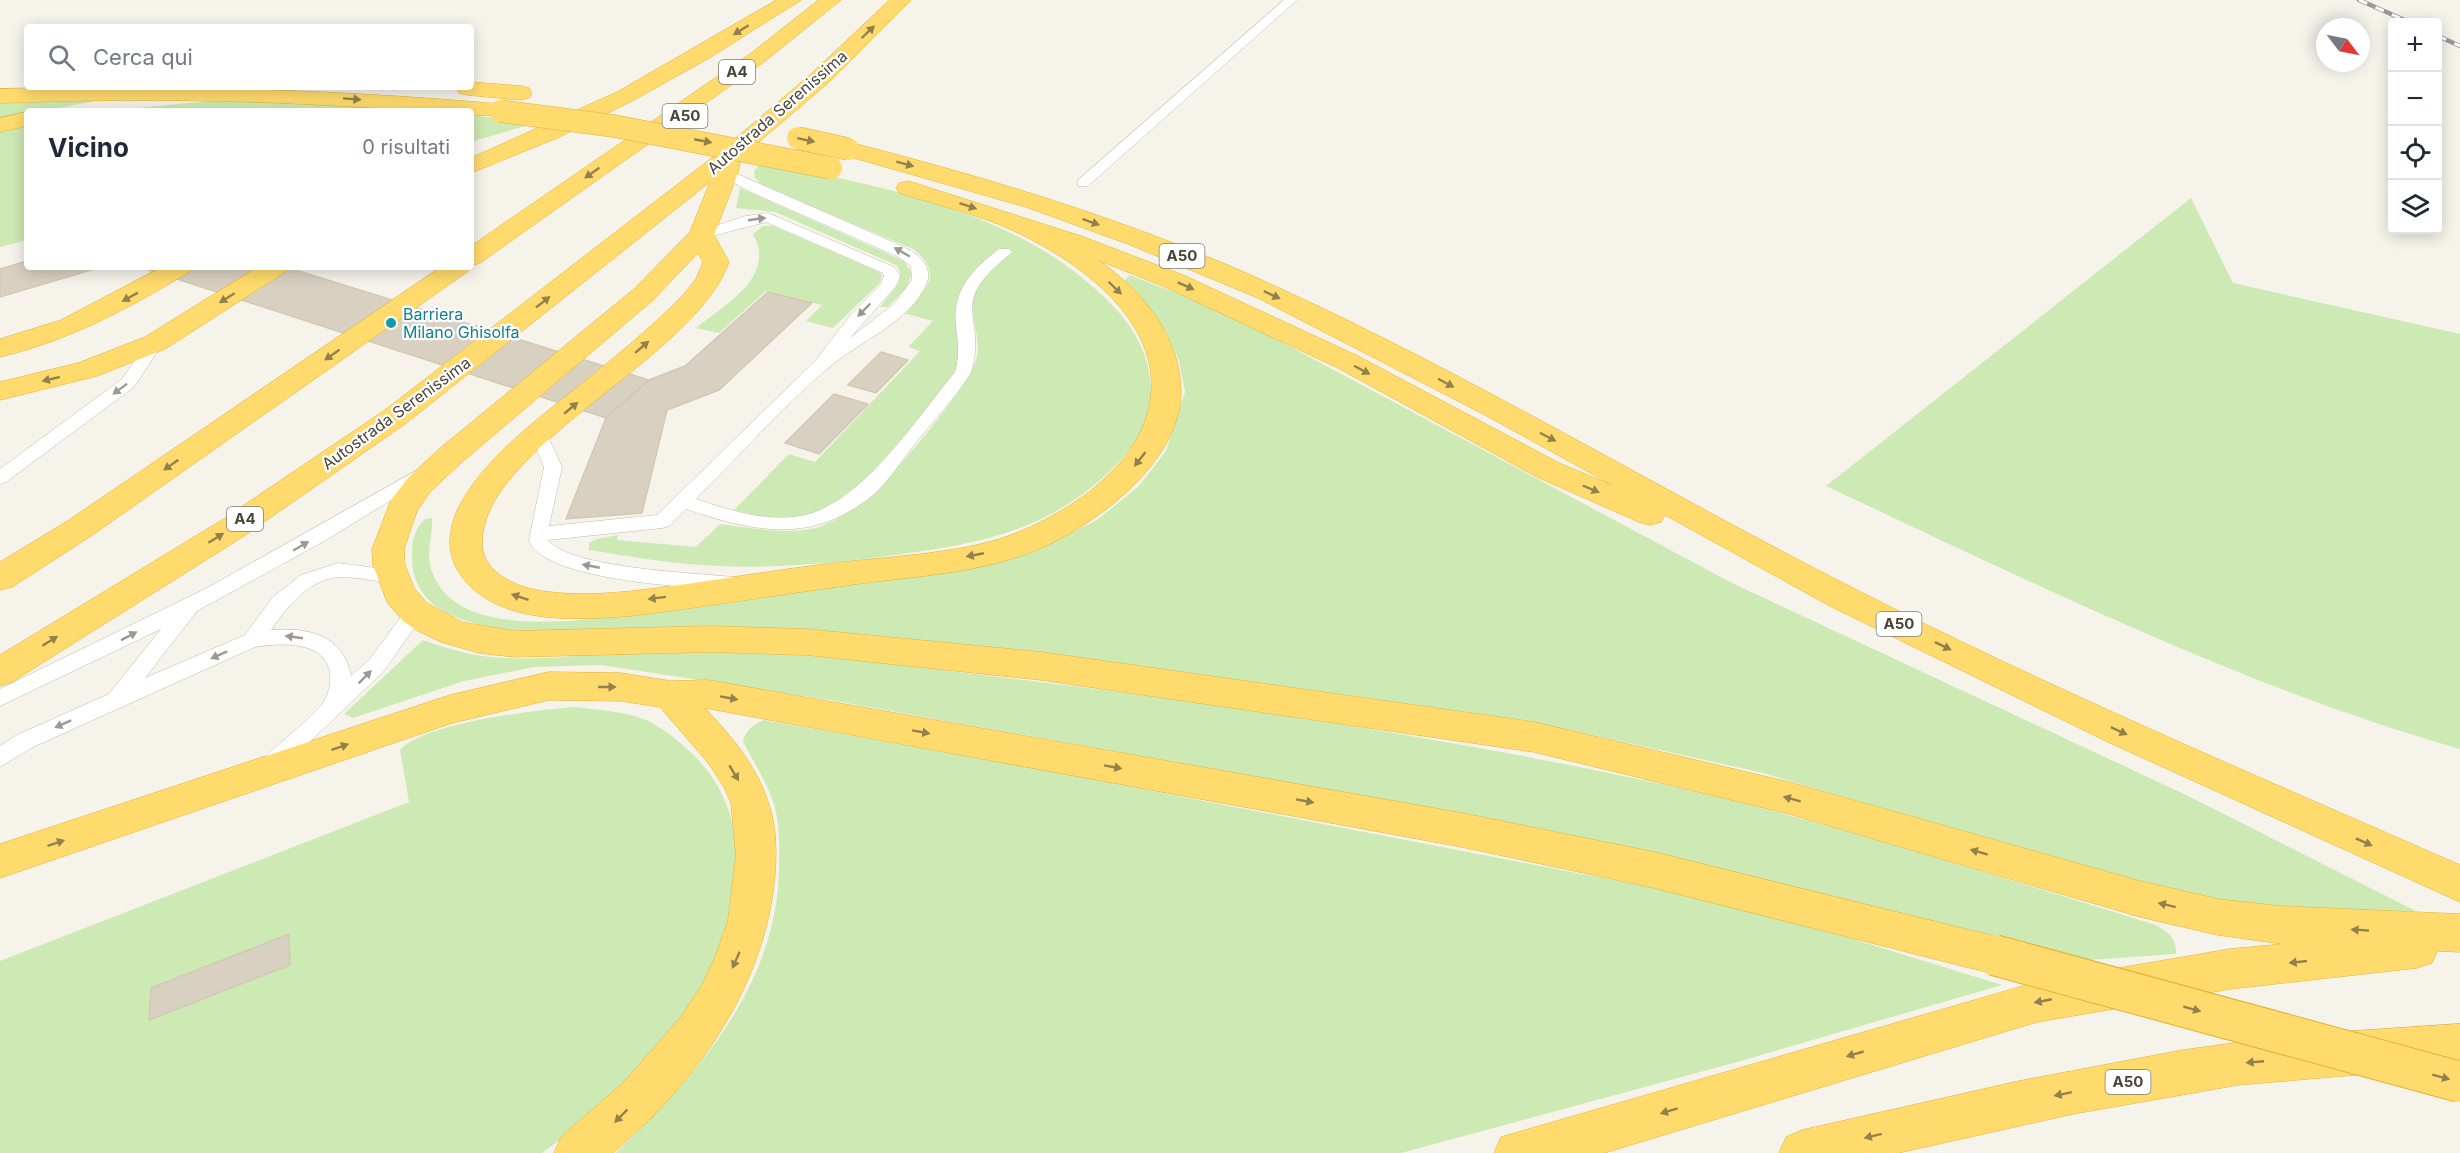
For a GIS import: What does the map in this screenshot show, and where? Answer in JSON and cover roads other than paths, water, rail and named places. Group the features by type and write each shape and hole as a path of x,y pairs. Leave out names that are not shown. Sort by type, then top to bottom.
{"highway":[{"path":"474,165 558,131 671,72 791,0"},
{"name":"A4","path":"474,256 757,58 831,0"},
{"name":"Autostrada Serenissima","path":"0,672 232,528 395,417 728,164 901,0"},
{"path":"0,78 24,77"},
{"name":"A50","path":"474,89 521,93 704,120"},
{"path":"0,96 182,91 347,99 462,108"},
{"path":"83,108 182,91"},
{"path":"474,109 636,130 831,168 892,183 1014,221 1119,258 1262,320 1348,362 1548,470 1842,597"},
{"path":"0,125 24,119"},
{"name":"A50","path":"737,126 848,149 1035,202 1137,239 1267,292 1497,409 1842,597 2121,732 2460,884"},
{"path":"474,148 558,131"},
{"path":"728,164 701,235 643,295 450,456 419,485 402,508 388,549 392,576 399,593 415,612 453,633 502,643 710,639 806,642 1041,666 1523,735 1789,798 2140,899 2218,917 2279,926 2460,933"},
{"path":"701,235 716,262 712,275 698,295 509,460 482,494 467,534 466,548 472,564 498,590 549,605 614,604 931,563 1022,543 1061,525 1091,505 1120,481 1142,457 1156,433 1167,407 1165,362 1155,337 1124,297 1103,277 1060,246 1014,221"},
{"path":"0,348 67,328 130,297 175,270"},
{"path":"0,391 87,370 155,343 271,270"},
{"path":"0,578 80,528 454,270"},
{"path":"2,858 261,774 450,709 549,686 621,687 671,695 708,694 1462,830 1654,870 1994,955 2460,1082"},
{"path":"576,1153 617,1120 670,1064 712,1006 739,957 753,907 756,825 745,791 725,758 671,695"},
{"path":"1517,1153 1591,1134 2037,1002 2229,969 2460,944"},
{"name":"A50","path":"1802,1153 1942,1119 2092,1088 2240,1063 2460,1045"}],"lane":[{"path":"1083,183 1291,0"},
{"path":"728,164 758,190 899,250 921,268 921,278 913,294 884,321 822,364"},
{"path":"538,534 662,521 822,364 859,315 888,286 892,276 889,270 768,217 751,219 701,235"},
{"path":"683,501 737,518 790,525 821,519 853,501 868,489 963,374 968,353 965,296 975,279 1004,252"},
{"path":"0,478 128,383 155,343"},
{"path":"539,434 553,467 538,534 542,549 571,562 624,572 753,586"},
{"path":"0,698 271,563 450,456"},
{"path":"252,640 280,602 308,580 338,570 392,576"},
{"path":"116,700 190,605"},
{"path":"261,774 378,665 415,612"},
{"path":"3,752 252,640 274,635 306,639 327,650 334,658 341,674 333,709"}],"railway":[{"path":"2359,0 2400,18"},
{"path":"2442,38 2460,46"}],"place":[{"name":"Barriera Milano Ghisolfa","path":"391,323"}]}
